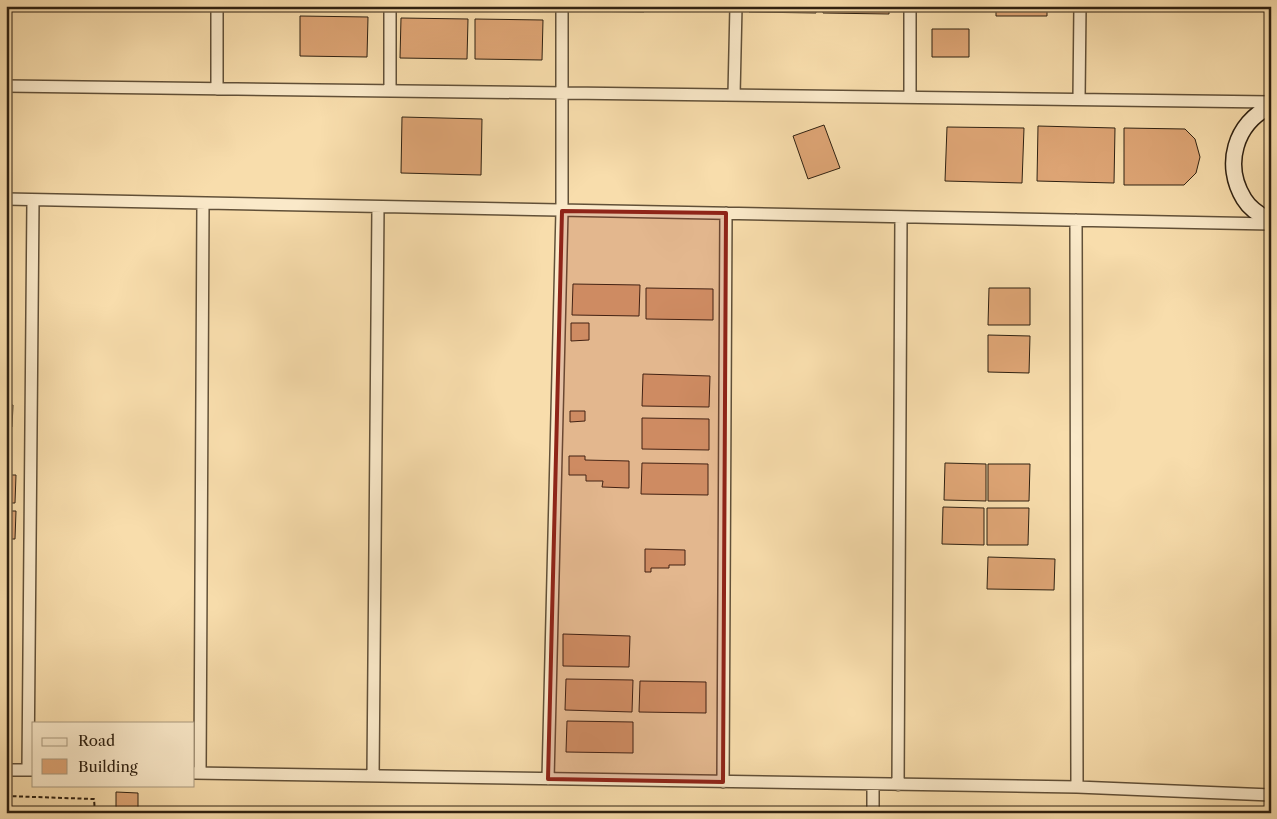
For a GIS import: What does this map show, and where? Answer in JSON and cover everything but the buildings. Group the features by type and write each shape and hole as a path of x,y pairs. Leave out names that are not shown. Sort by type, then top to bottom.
{"street":[{"path":"217,89 218,6"},
{"path":"390,6 390,91"},
{"path":"548,779 562,211 562,6"},
{"path":"734,95 736,6"},
{"path":"910,6 910,97"},
{"path":"1079,100 1080,6"},
{"path":"6,86 1271,102"},
{"path":"1271,106 1260,111 1246,125 1237,142 1233,162 1236,182 1244,200 1258,214 1271,223"},
{"path":"6,199 1271,223"},
{"path":"6,770 31,770 34,200"},
{"path":"203,203 197,773 898,784 1271,795"},
{"path":"373,776 378,207"},
{"path":"723,782 726,213"},
{"path":"898,784 901,217"},
{"path":"1076,220 1077,788"},
{"path":"873,784 873,813"}],"path":[{"path":"6,796 94,798 95,813"}],"highlighted area":[{"path":"562,211 726,213 723,782 548,779"}]}
